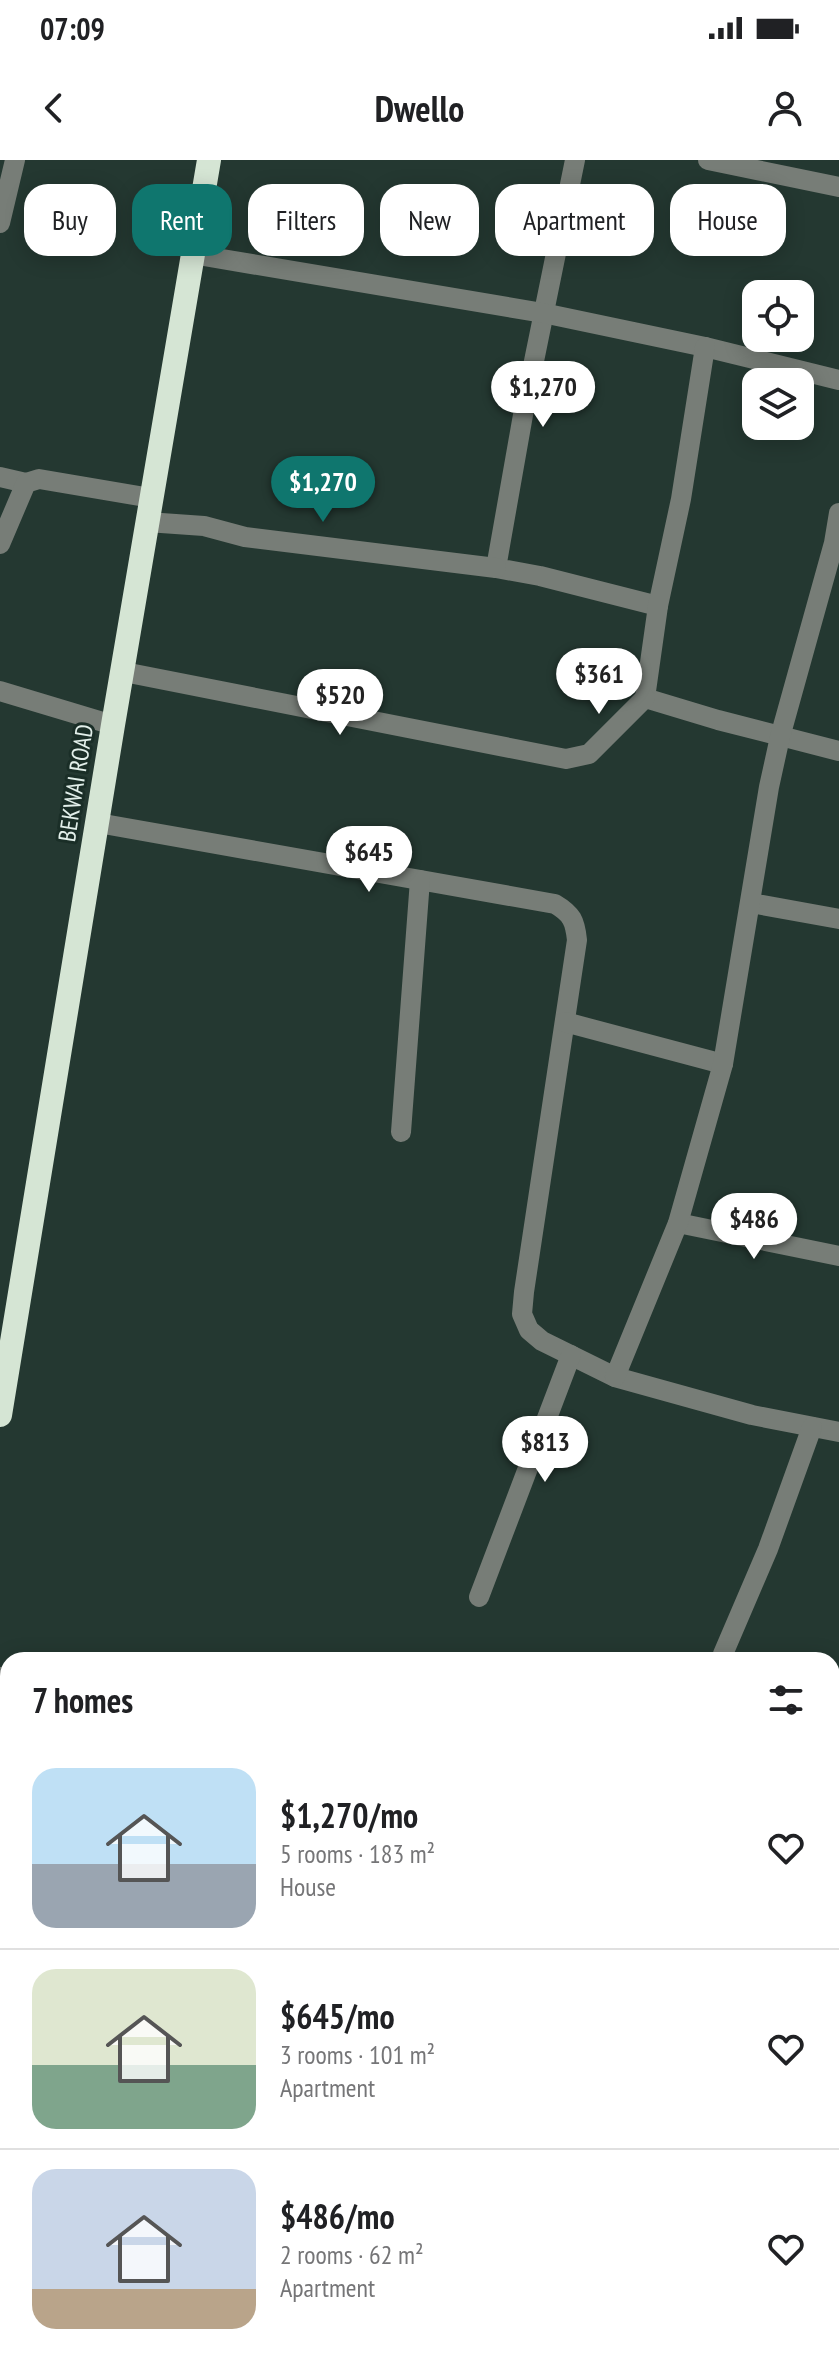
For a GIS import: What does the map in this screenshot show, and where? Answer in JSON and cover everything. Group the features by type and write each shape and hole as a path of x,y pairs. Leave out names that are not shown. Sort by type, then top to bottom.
{"highway":[{"name":"BEKWAI ROAD","path":"205,184 209,160"},
{"name":"BEKWAI ROAD","path":"0,1415 192,256"}],"street":[{"path":"0,223 15,160"},
{"path":"496,568 575,160"},
{"path":"708,160 839,187"},
{"path":"204,256 543,313 705,347 839,380"},
{"path":"124,672 566,759 589,754 645,698 658,606 681,499 705,347"},
{"path":"0,477 26,483 39,479 151,498"},
{"path":"0,544 26,483"},
{"path":"615,1377 678,1223 723,1064 769,787 780,737 834,562 839,513"},
{"path":"147,522 204,526 245,537 496,568 626,596 658,606"},
{"path":"0,691 113,725"},
{"path":"645,698 839,751"},
{"path":"98,823 555,904 570,913 576,925 577,940 522,1314 529,1330 542,1341 615,1377 752,1415 839,1432"},
{"path":"401,1132 420,880"},
{"path":"751,903 839,919"},
{"path":"565,1022 723,1064"},
{"path":"678,1223 839,1256"},
{"path":"479,1597 571,1355"},
{"path":"724,1652 768,1549 812,1427"}]}
